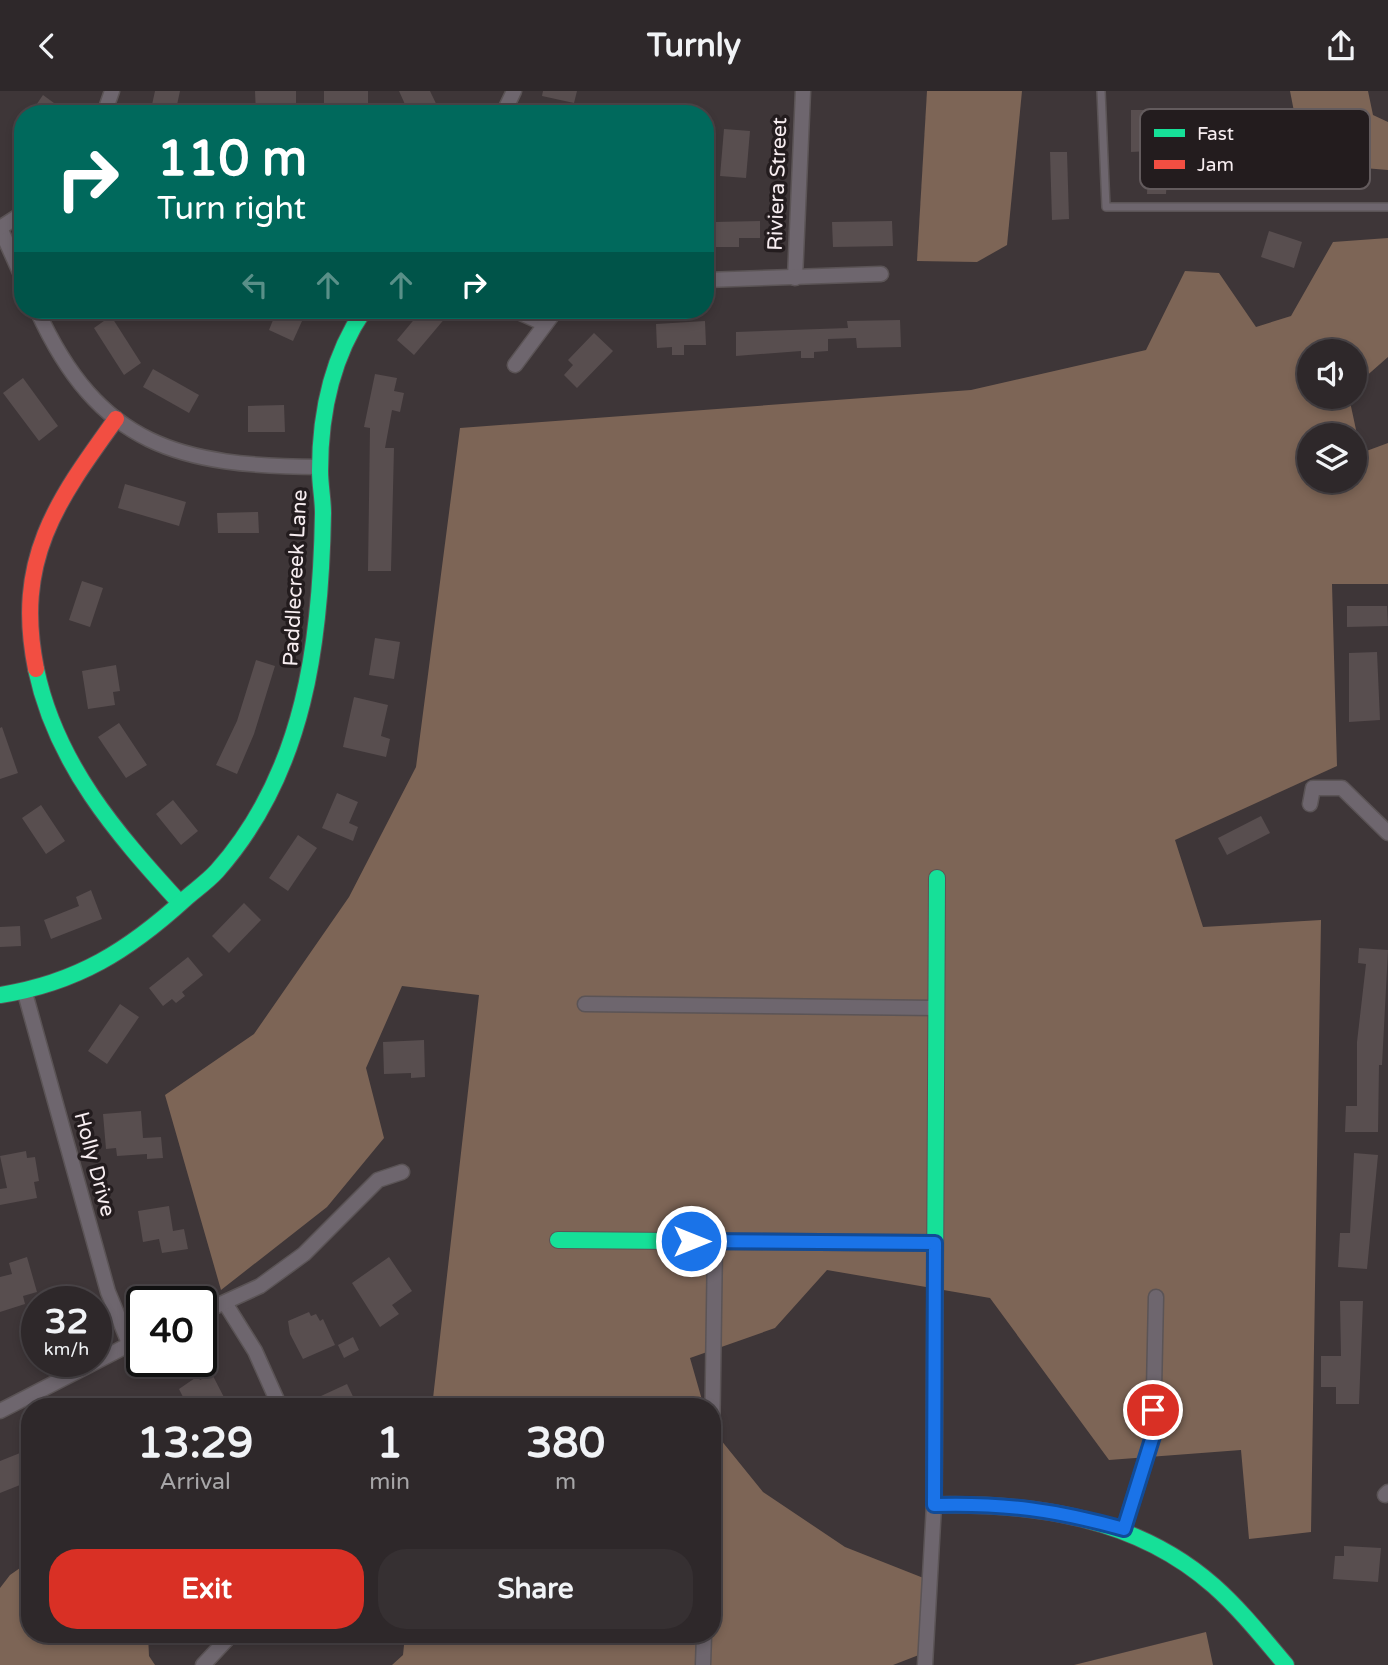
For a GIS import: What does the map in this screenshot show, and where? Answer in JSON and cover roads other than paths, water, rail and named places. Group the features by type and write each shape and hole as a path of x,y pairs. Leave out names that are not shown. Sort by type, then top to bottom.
{"street":[{"name":"Riviera Street","path":"795,278 803,91"},
{"path":"0,228 14,259"},
{"path":"714,280 881,274"},
{"path":"42,319 62,359 82,385 116,419 156,444 188,456 253,467 320,467"},
{"name":"Paddlecreek Lane","path":"0,995 25,993 47,986 138,941 216,873 266,801 294,738 309,688 318,618 323,509 320,467 334,369 345,341 358,319"},
{"path":"535,319 544,323"},
{"path":"514,365 548,319"},
{"path":"116,419 72,478 47,524 33,593 35,668 45,713 66,761 84,789 180,903"},
{"path":"1310,804 1313,788 1342,788 1388,833"},
{"path":"925,1665 934,1505 937,878"},
{"name":"Holly Drive","path":"25,993 108,1292 126,1325"},
{"path":"585,1004 936,1008"},
{"path":"217,1306 260,1286 304,1254 378,1180 402,1172"},
{"path":"558,1240 935,1243"},
{"path":"713,1398 715,1242"},
{"path":"1124,1529 1153,1436 1156,1297"},
{"path":"225,1303 255,1351 277,1398"},
{"path":"25,1398 126,1346"},
{"path":"0,1411 21,1400"},
{"path":"934,1505 1021,1506 1066,1513 1124,1529 1170,1553 1203,1577 1238,1610 1286,1665"},
{"path":"203,1665 224,1643"},
{"path":"703,1665 704,1643"}],"lane":[{"path":"1101,91 1106,207 1388,207"}]}
